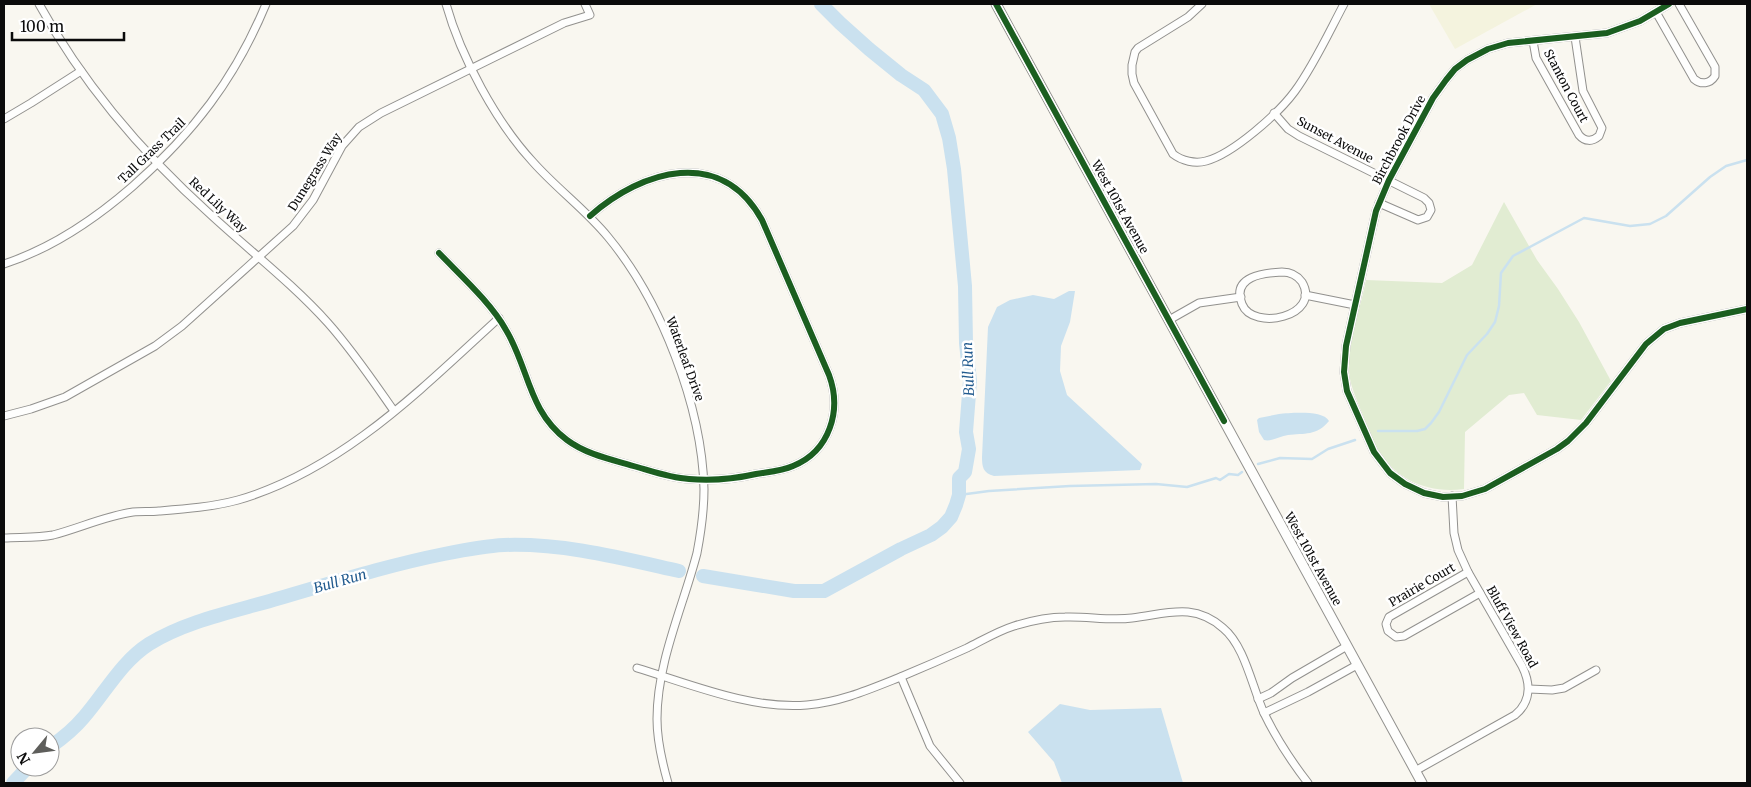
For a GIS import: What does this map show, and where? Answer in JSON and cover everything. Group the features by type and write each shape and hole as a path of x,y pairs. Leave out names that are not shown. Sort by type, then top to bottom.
{"street":[{"name":"Red Lily Way","path":"39,4 81,71 119,121 210,214 298,293 328,323 360,362 394,412"},
{"name":"Tall Grass Trail","path":"4,264 38,251 88,223 158,163 195,124 222,88 247,46 266,4"},
{"name":"Waterleaf Drive","path":"446,4 472,69 487,98 516,142 542,172 590,216 618,250 638,280 666,335 679,369 692,413 702,460 704,500 698,545 661,676 658,699 658,729 668,783"},
{"name":"Dunegrass Way","path":"4,416 65,397 155,346 182,326 293,226 319,191 339,151 359,128 381,113 564,23 590,15 585,4"},
{"name":"West 101st Avenue","path":"996,4 1422,783"},
{"path":"1202,4 1188,17 1138,48 1135,52 1132,74 1134,83 1170,149 1177,157 1190,161 1205,162 1247,138 1290,98 1301,82 1344,4"},
{"name":"Birchbrook Drive","path":"1669,4 1622,29 1600,34 1508,44 1488,49 1474,55 1455,69 1437,91 1389,180 1379,203 1346,346 1344,372 1350,400 1371,446 1384,468 1405,484 1424,493 1437,496 1470,494 1485,489 1563,445 1586,423 1646,344 1664,329 1680,323 1747,309"},
{"path":"1656,12 1694,79 1701,83 1708,82 1715,76 1715,67 1679,4"},
{"name":"Stanton Court","path":"1532,41 1536,58 1579,135 1585,140 1591,140 1601,134 1602,128 1583,91 1575,37"},
{"path":"4,118 81,71"},
{"name":"Sunset Avenue","path":"1274,113 1288,129 1299,136 1426,200 1430,205 1430,212 1425,218 1418,220 1379,203"},
{"path":"439,253 499,318 510,336 538,407 548,423 567,440 583,450 670,476 703,480 729,479 783,469 794,466 809,457 822,443 833,422 835,398 830,375 762,220 746,197 727,182 708,175 695,172 664,174 628,189 608,201 590,216"},
{"path":"1282,272 1297,276 1303,284 1305,295 1302,305 1296,312 1288,316 1263,318 1250,314 1244,307 1241,297 1243,285 1252,277 1259,274 1282,272"},
{"path":"1305,295 1355,305"},
{"path":"1168,320 1199,303 1241,297"},
{"path":"4,538 50,535 104,518 134,512 209,506 275,487 314,468 394,412 499,318"},
{"name":"Bluff View Road","path":"1452,496 1455,540 1468,572 1528,678 1529,689"},
{"name":"Prairie Court","path":"1468,572 1392,615 1386,624 1388,631 1396,637 1404,636 1480,593"},
{"path":"638,668 749,701 795,706 850,697 937,662 1004,629 1020,624 1056,617 1124,619 1181,611 1209,618 1228,632 1240,651 1264,713 1283,748 1308,783"},
{"path":"1258,699 1347,646"},
{"path":"1264,713 1308,692 1357,665"},
{"path":"1416,771 1514,716 1526,702 1529,689 1552,690 1564,688 1596,670"},
{"path":"901,677 930,746 960,783"}],"green space":[{"path":"1429,4 1537,4 1455,49"},
{"path":"1504,202 1537,260 1579,322 1611,381 1581,420 1537,415 1524,393 1509,395 1465,432 1464,489 1451,490 1426,487 1403,476 1384,459 1373,440 1352,386 1349,375 1349,359 1366,280 1442,283 1472,265"}],"water":[{"path":"1069,291 1075,291 1070,322 1061,346 1060,371 1067,395 1142,464 1140,470 990,475 982,464 988,327 997,307 1010,300 1033,295 1054,299"},
{"path":"1279,414 1314,414 1320,415 1329,421 1320,429 1305,434 1264,440 1259,432 1257,420"},
{"path":"1060,704 1090,710 1161,708 1183,783 1062,783 1054,762 1028,732"}],"waterway":[{"name":"Bull Run","path":"703,576 794,591 824,591 901,549 931,535 942,527 951,517 959,495 959,478 965,472 969,449 966,432 970,381 966,343 965,286 954,169 949,138 942,114 924,90 901,75 869,49 821,4"},
{"path":"1378,431 1417,431 1425,429 1431,423 1439,412 1467,355 1487,334 1495,322 1499,306 1501,273 1513,256 1584,218 1630,226 1650,224 1666,216 1710,177 1726,166 1747,160"},
{"path":"1258,464 1280,458 1312,459 1328,449 1355,440"},
{"path":"959,495 989,491 1070,486 1156,484 1187,487 1216,478 1220,480 1229,474 1238,475 1242,472"},
{"name":"Bull Run","path":"60,740 92,708 130,660 149,644 196,622 362,574 444,554 504,545 548,546 570,549 679,571"},
{"name":"Bull Run","path":"13,783 19,777"}],"cycle path":[{"path":"996,4 1224,421"},
{"path":"1669,4 1640,21 1607,33 1508,43 1488,49 1455,69 1433,98 1389,180 1376,211 1346,346 1344,372 1347,391 1374,452 1390,473 1405,484 1424,493 1443,497 1462,496 1485,489 1568,441 1586,423 1646,344 1664,329 1680,323 1747,309"},
{"path":"439,253 475,290 500,320 514,344 530,388 544,416 554,429 583,450 663,474 706,480 731,478 784,469 806,459 816,450 830,428 834,402 833,388 762,220 745,197 725,182 703,174 680,173 656,178 633,187 611,200 590,216"}]}
